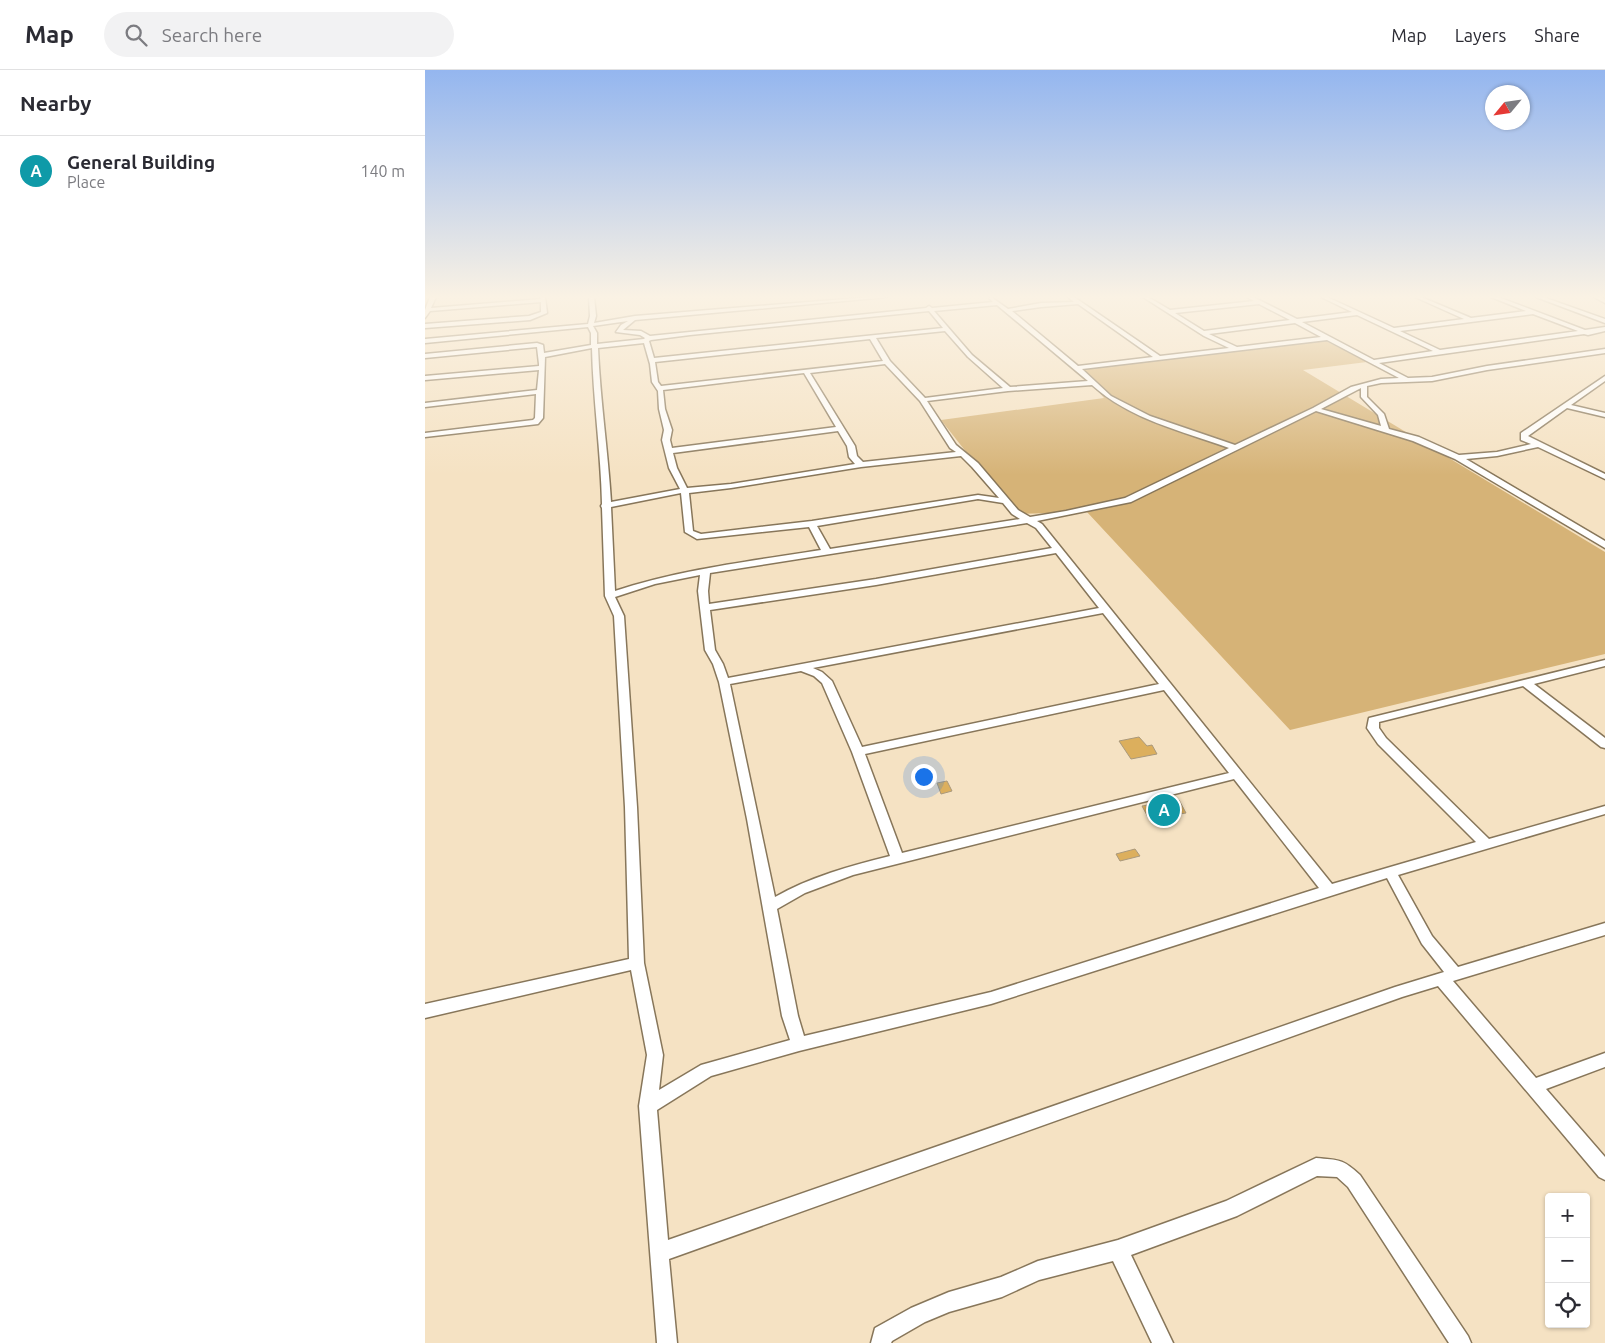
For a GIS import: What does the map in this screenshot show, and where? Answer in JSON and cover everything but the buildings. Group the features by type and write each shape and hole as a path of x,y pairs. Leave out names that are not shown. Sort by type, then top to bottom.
{"street":[{"path":"425,434 535,422 539,418 538,407 542,368 540,356"},
{"path":"595,356 605,466 605,506 610,596 619,616 631,807 637,963 655,1055 648,1106 667,1343"},
{"path":"651,356 655,380 660,388 662,409 668,430 666,440 673,468 685,491 689,532 700,537 812,524 978,497 995,489"},
{"path":"652,360 688,356"},
{"path":"884,356 923,400 953,446 975,465 1003,501 1015,512 1032,520 1059,550 1329,890"},
{"path":"970,356 1008,389"},
{"path":"1063,356 1109,397 1132,410 1234,447"},
{"path":"1156,356 1160,359"},
{"path":"1076,368 1182,356"},
{"path":"1366,356 1405,378"},
{"path":"1376,361 1408,356"},
{"path":"610,596 652,582 1032,520 1128,500 1315,409 1353,388 1405,378 1432,379 1497,366 1566,356"},
{"path":"660,388 887,362"},
{"path":"425,378 542,368"},
{"path":"806,371 851,446 853,457 861,465"},
{"path":"1605,378 1567,406 1525,432 1524,438 1605,477"},
{"path":"923,400 1008,389 1093,384"},
{"path":"1364,385 1364,396 1381,414 1386,430"},
{"path":"425,405 540,392"},
{"path":"1567,406 1605,415"},
{"path":"1315,409 1416,439 1458,457 1471,459 1539,446"},
{"path":"670,451 841,428"},
{"path":"605,506 643,496 861,465 962,454"},
{"path":"1471,459 1605,545"},
{"path":"978,497 1003,501"},
{"path":"812,524 827,552"},
{"path":"705,608 867,584 1059,550"},
{"path":"705,573 703,591 710,650 718,664 724,682 790,1016 799,1044"},
{"path":"724,682 1105,610"},
{"path":"827,681 830,672 846,660"},
{"path":"1487,845 1382,741 1373,728 1373,720 1605,663"},
{"path":"803,668 818,674 827,681 858,752 898,860"},
{"path":"1526,683 1605,744"},
{"path":"858,752 1167,686"},
{"path":"769,907 800,889 824,880 1236,775"},
{"path":"648,1106 707,1070 799,1044 991,998 1329,890 1605,810"},
{"path":"1390,872 1449,977 1605,1171"},
{"path":"659,1253 1400,991 1605,929"},
{"path":"425,1011 637,963"},
{"path":"1535,1086 1605,1060"},
{"path":"881,1343 883,1335 918,1315 949,1302 1003,1287 1038,1271 1119,1250 1230,1209 1316,1168 1341,1169 1354,1182 1461,1343"},
{"path":"1119,1250 1163,1343"}],"shaded area":[{"path":"1182,356 1356,356 1367,362 1303,370 1605,552 1605,654 1290,730 1087,512 1015,514 941,420 1104,398 1080,370"}],"place":[{"name":"General Building","path":"1164,810"}]}
